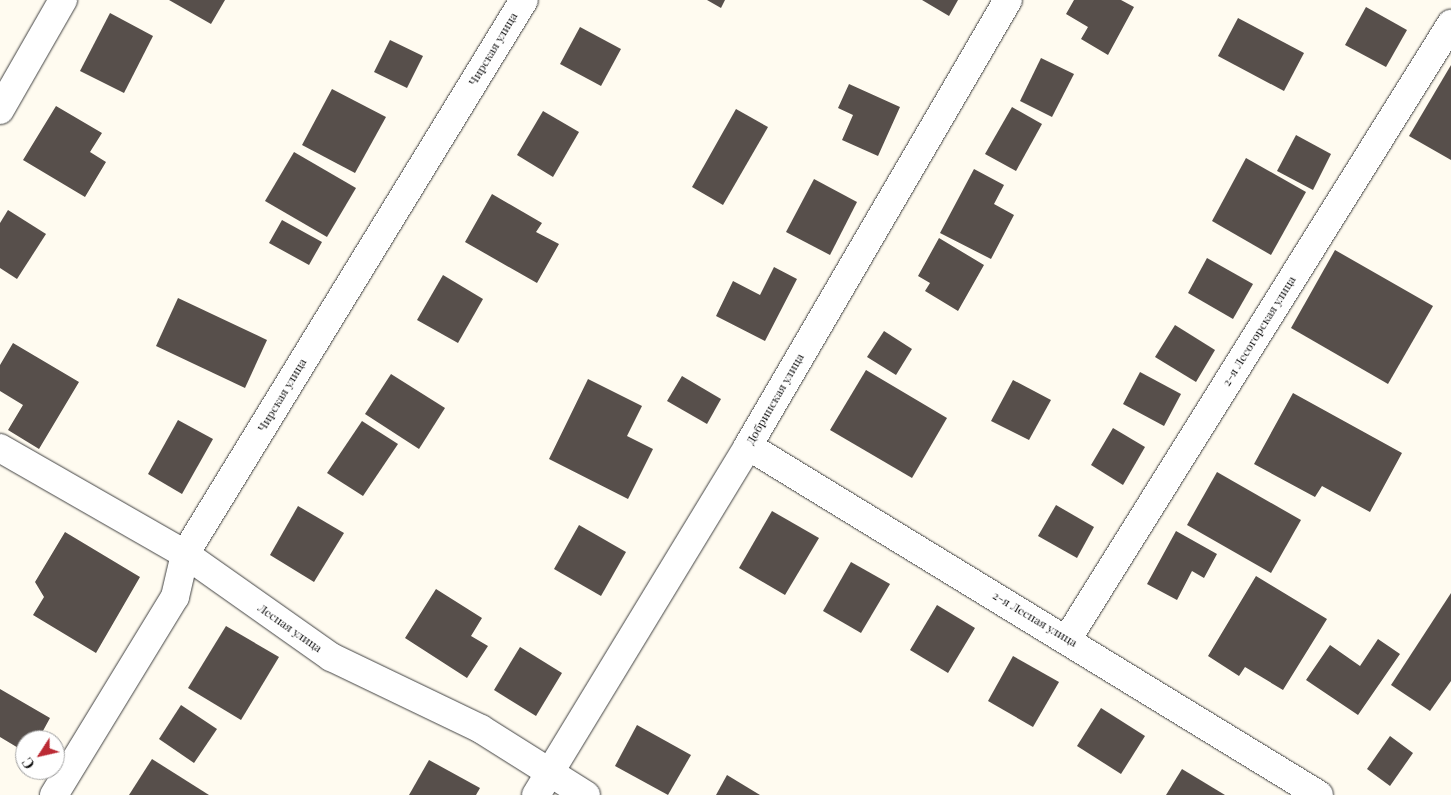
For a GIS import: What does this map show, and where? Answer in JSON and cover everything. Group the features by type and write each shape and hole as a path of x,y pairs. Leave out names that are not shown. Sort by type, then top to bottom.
{"street":[{"path":"0,110 63,0"},
{"name":"Чирская улица","path":"54,795 174,597 185,554 524,0"},
{"name":"Добринская улица","path":"543,784 748,446 1008,0"},
{"name":"2-я Лесогорская улица","path":"1068,638 1451,24"},
{"name":"2-я Лесная улица","path":"748,446 1068,638 1319,795"},
{"name":"Лесная улица","path":"0,448 185,554 331,657 481,729 543,784 586,795"}],"building":[{"path":"169,0 225,0 211,24"},
{"path":"707,0 725,0 721,8"},
{"path":"922,0 958,0 949,16"},
{"path":"1074,0 1121,0 1134,7 1108,55 1081,39 1088,27 1066,14"},
{"path":"1366,7 1407,30 1386,67 1345,45"},
{"path":"110,13 153,36 124,93 80,71"},
{"path":"1238,18 1304,53 1284,91 1218,56"},
{"path":"580,27 621,49 601,86 560,64"},
{"path":"390,40 423,56 407,88 374,72"},
{"path":"1041,58 1074,74 1052,117 1020,101"},
{"path":"1451,65 1451,160 1409,136"},
{"path":"849,84 900,107 878,156 842,140 853,115 838,108"},
{"path":"332,89 386,117 355,173 302,145"},
{"path":"56,106 102,133 90,152 106,162 85,197 23,160"},
{"path":"1012,107 1042,124 1016,171 985,154"},
{"path":"736,109 768,127 723,205 692,187"},
{"path":"543,111 579,132 553,177 517,155"},
{"path":"1296,135 1331,154 1313,190 1277,171"},
{"path":"294,152 356,188 327,237 265,201"},
{"path":"1246,158 1306,192 1271,255 1212,221"},
{"path":"974,169 1004,185 994,204 1014,215 991,259 940,233"},
{"path":"814,179 857,202 830,255 786,232"},
{"path":"492,194 542,223 536,232 559,244 537,283 465,242"},
{"path":"8,210 46,234 17,279 0,268 0,223"},
{"path":"282,220 322,242 309,265 269,243"},
{"path":"939,238 984,265 958,311 925,291 930,283 918,276"},
{"path":"1335,250 1433,306 1388,384 1291,328"},
{"path":"1207,258 1253,284 1233,319 1188,293"},
{"path":"774,267 797,279 765,341 716,316 733,281 760,295"},
{"path":"443,275 483,299 458,343 417,320"},
{"path":"178,298 267,340 245,388 156,346"},
{"path":"1175,325 1215,350 1196,382 1155,357"},
{"path":"884,331 912,349 896,375 867,357"},
{"path":"13,343 79,382 39,449 8,430 23,405 0,391 0,365"},
{"path":"866,370 947,418 912,478 830,430"},
{"path":"1140,372 1181,394 1164,426 1123,404"},
{"path":"391,374 445,408 419,449 365,414"},
{"path":"682,376 721,399 707,424 667,401"},
{"path":"588,379 642,406 627,436 653,449 628,499 549,459"},
{"path":"1013,380 1051,400 1029,440 991,421"},
{"path":"1293,393 1402,453 1370,512 1322,486 1315,497 1254,464"},
{"path":"178,420 213,439 182,494 148,474"},
{"path":"362,421 398,444 363,496 327,473"},
{"path":"1113,428 1145,447 1123,485 1091,465"},
{"path":"1217,472 1301,520 1271,573 1187,525"},
{"path":"1056,505 1094,527 1077,558 1038,536"},
{"path":"298,506 344,533 314,582 270,555"},
{"path":"772,511 819,538 785,595 739,568"},
{"path":"579,525 626,552 601,596 554,569"},
{"path":"1176,531 1217,554 1204,578 1192,571 1177,600 1147,584"},
{"path":"65,532 140,577 96,653 33,615 44,597 35,582"},
{"path":"851,562 890,584 861,633 823,611"},
{"path":"1256,576 1327,619 1283,690 1245,667 1239,676 1208,656"},
{"path":"436,589 482,618 471,636 488,646 467,678 405,638"},
{"path":"1451,593 1451,681 1430,711 1391,685"},
{"path":"937,605 975,628 948,673 910,650"},
{"path":"226,626 279,657 241,720 188,688"},
{"path":"1378,639 1400,654 1358,715 1306,680 1330,645 1360,666"},
{"path":"520,647 562,673 536,716 494,690"},
{"path":"1013,656 1059,682 1033,727 988,701"},
{"path":"0,689 50,718 43,730 15,730 15,746 0,737"},
{"path":"181,705 217,729 194,763 159,739"},
{"path":"1101,708 1145,736 1121,774 1077,746"},
{"path":"637,725 691,755 668,795 615,766"},
{"path":"1390,736 1413,753 1390,786 1367,769"},
{"path":"152,759 209,795 129,795"},
{"path":"429,760 480,788 476,795 409,795"},
{"path":"1182,769 1225,795 1166,795"},
{"path":"727,775 760,795 716,795"}]}
